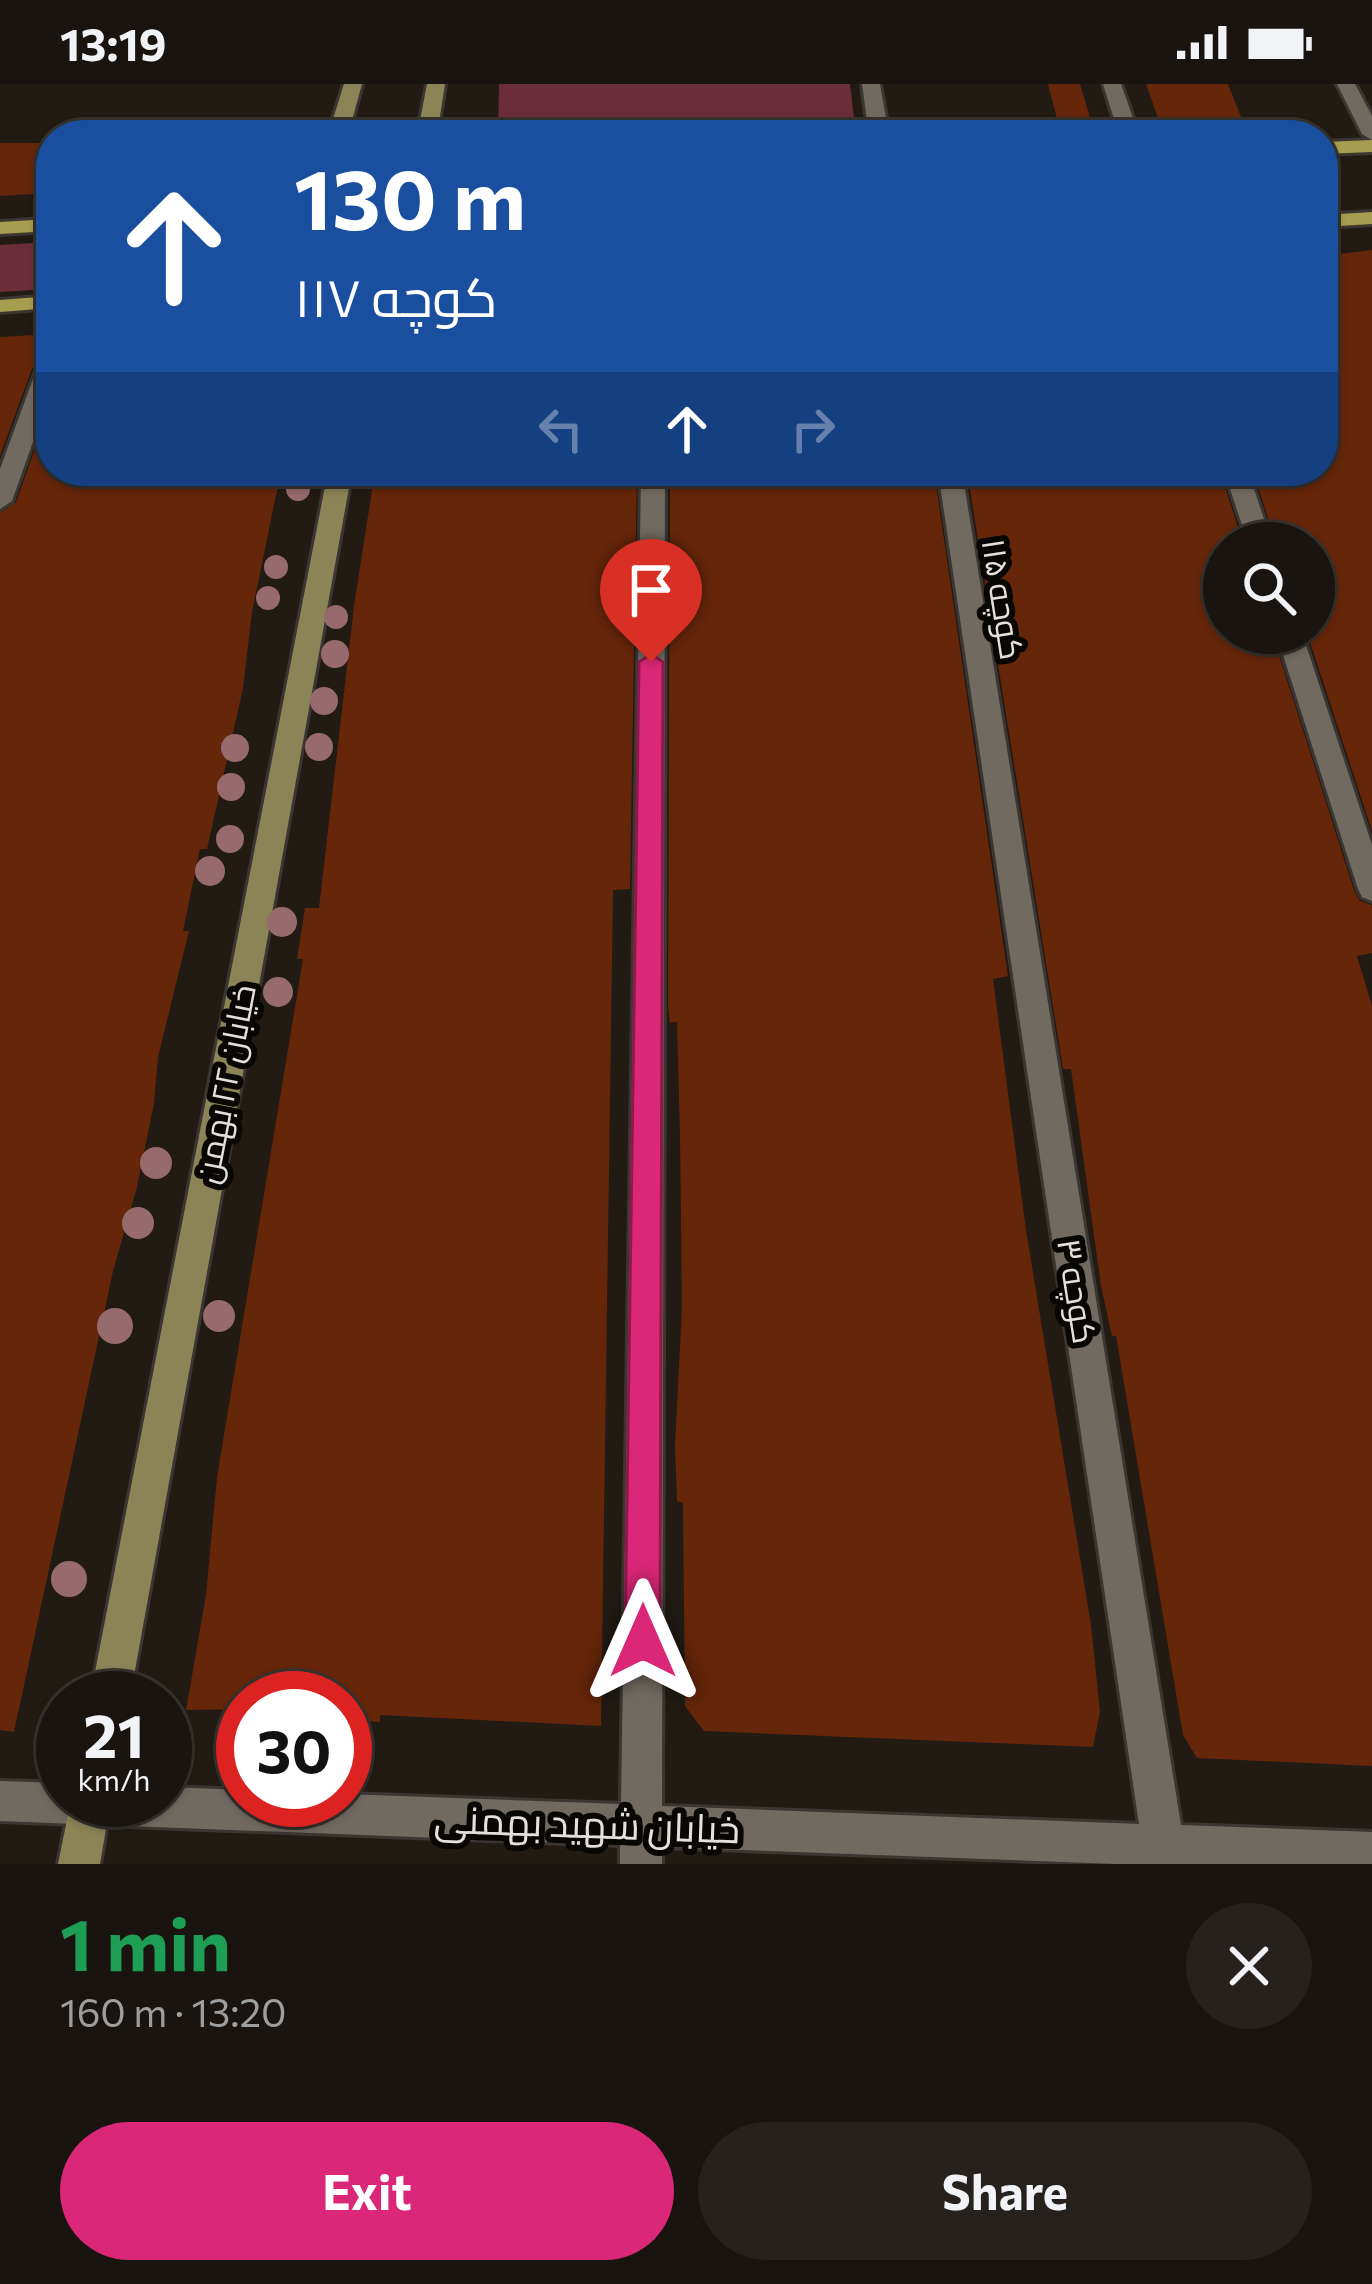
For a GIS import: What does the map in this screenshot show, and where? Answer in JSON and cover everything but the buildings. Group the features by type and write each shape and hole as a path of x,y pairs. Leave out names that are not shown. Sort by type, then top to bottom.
{"main road":[{"path":"1338,147 1372,146"},
{"path":"1338,220 1372,218"},
{"path":"0,228 36,226"},
{"path":"0,306 36,303"}],"street":[{"path":"342,120 353,84"},
{"path":"430,120 436,84"},
{"path":"871,84 877,120"},
{"path":"1112,84 1124,120"},
{"path":"1346,84 1372,134"},
{"path":"0,501 36,401"},
{"name":"خیابان ۲۲ بهمن","path":"115,1671 337,486"},
{"path":"641,1845 653,486"},
{"name":"کوچه ۱۱۵","path":"952,486 992,737"},
{"path":"1241,486 1253,522"},
{"path":"1296,654 1372,889"},
{"name":"کوچه ۳","path":"992,737 1165,1855"},
{"name":"خیابان شهید بهمنی","path":"0,1801 36,1802"},
{"name":"خیابان شهید بهمنی","path":"192,1811 641,1845 1165,1855 1372,1853"},
{"path":"79,1864 86,1827"}],"shaded area":[{"path":"499,84 850,84 854,120 498,120"},
{"path":"36,243 36,290 0,292 0,245"}],"route":[{"path":"643,1641 651,662"}]}
